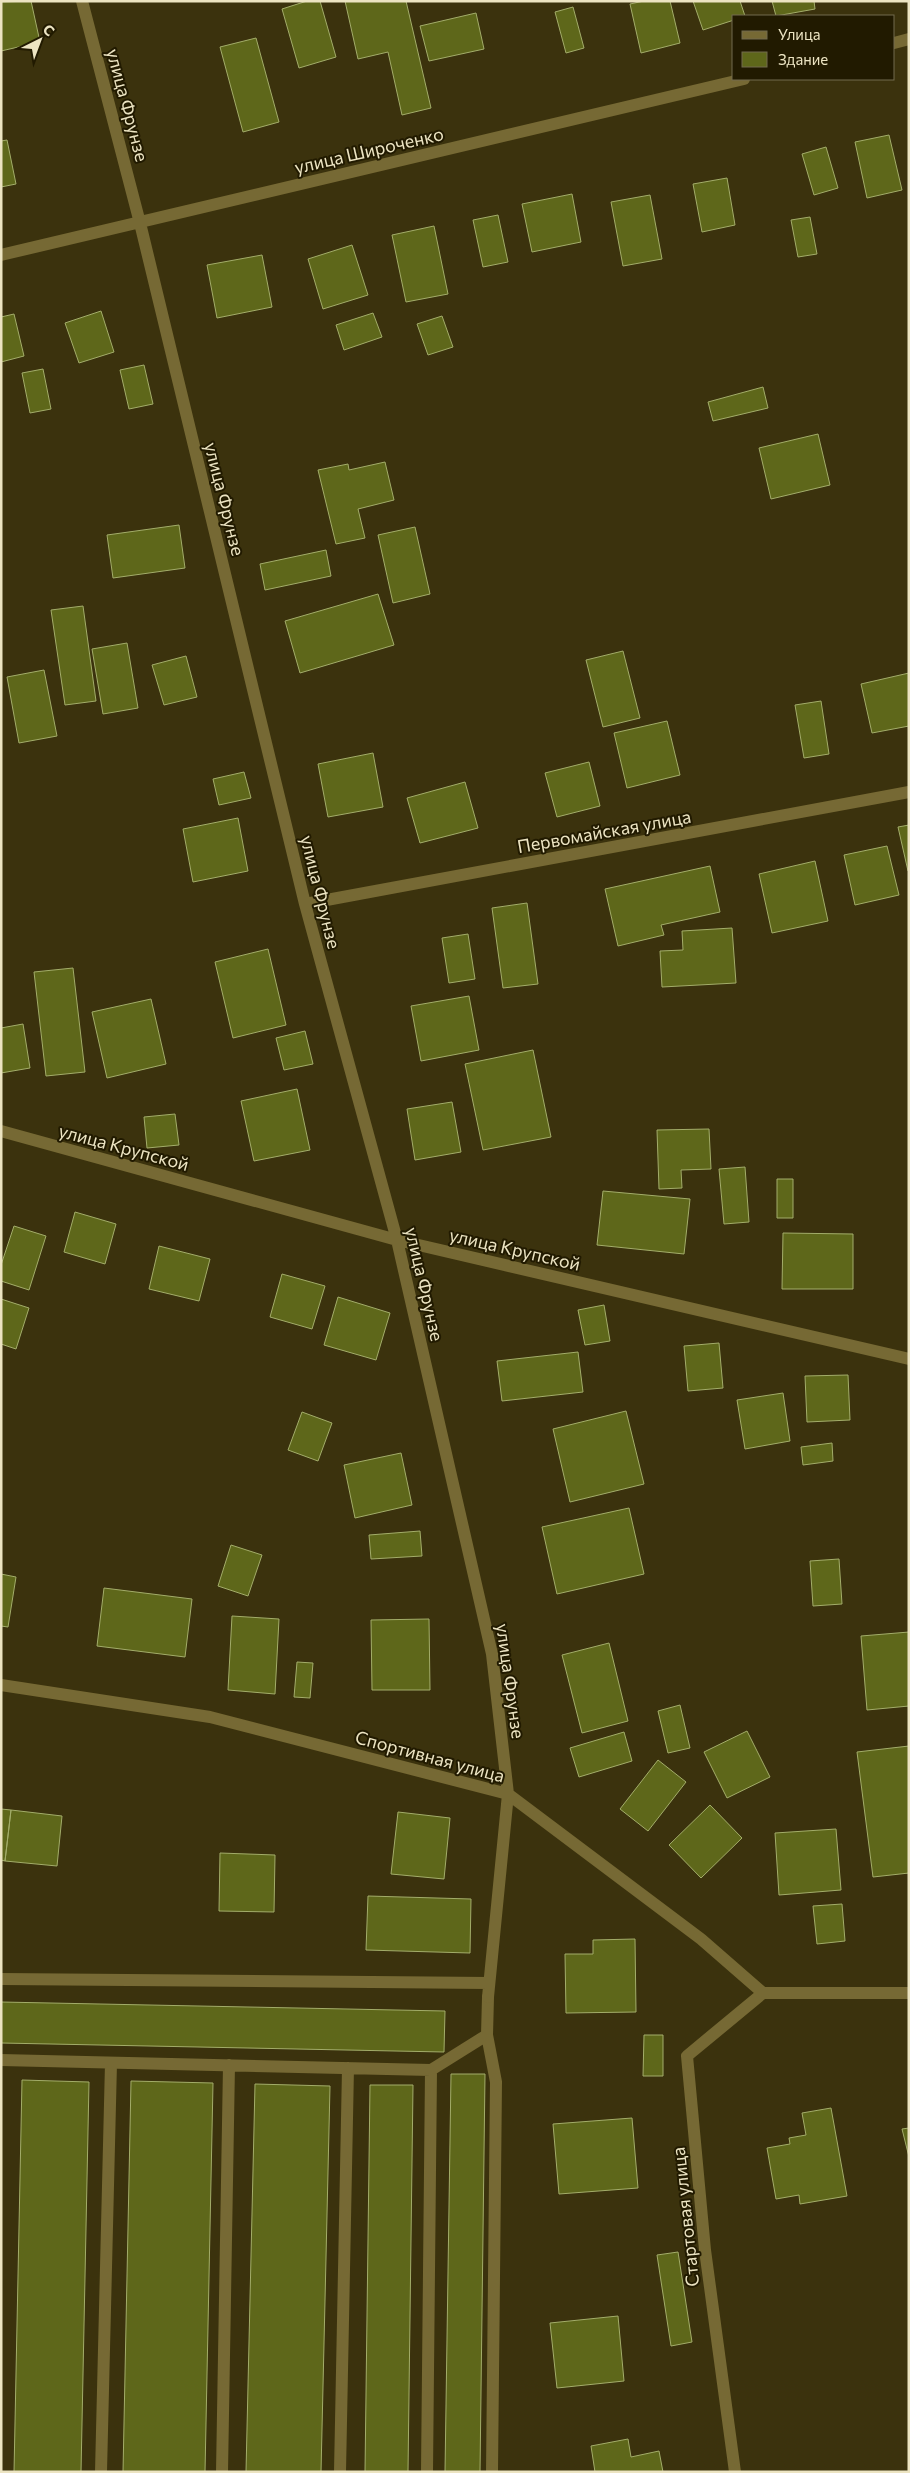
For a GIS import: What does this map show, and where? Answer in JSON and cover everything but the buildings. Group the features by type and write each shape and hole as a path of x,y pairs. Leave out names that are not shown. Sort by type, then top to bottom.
{"street":[{"name":"улица Фрунзе","path":"82,1 140,223 305,904 397,1240 492,1654 508,1794 489,1983 487,2035 496,2082 492,2472"},
{"path":"895,43 909,39"},
{"name":"улица Широченко","path":"1,255 740,80"},
{"name":"Первомайская улица","path":"305,904 909,792"},
{"name":"улица Крупской","path":"1,1131 397,1240 909,1359"},
{"name":"Спортивная улица","path":"1,1685 210,1717 508,1794 701,1939 763,1993"},
{"path":"1,1979 489,1983"},
{"path":"763,1993 909,1993"},
{"name":"Стартовая улица","path":"734,2472 705,2250 687,2056 763,1993"},
{"path":"1,2060 431,2070 487,2035"},
{"path":"101,2472 111,2063"},
{"path":"222,2472 230,2065"},
{"path":"340,2472 348,2068"},
{"path":"426,2472 431,2070"}]}
